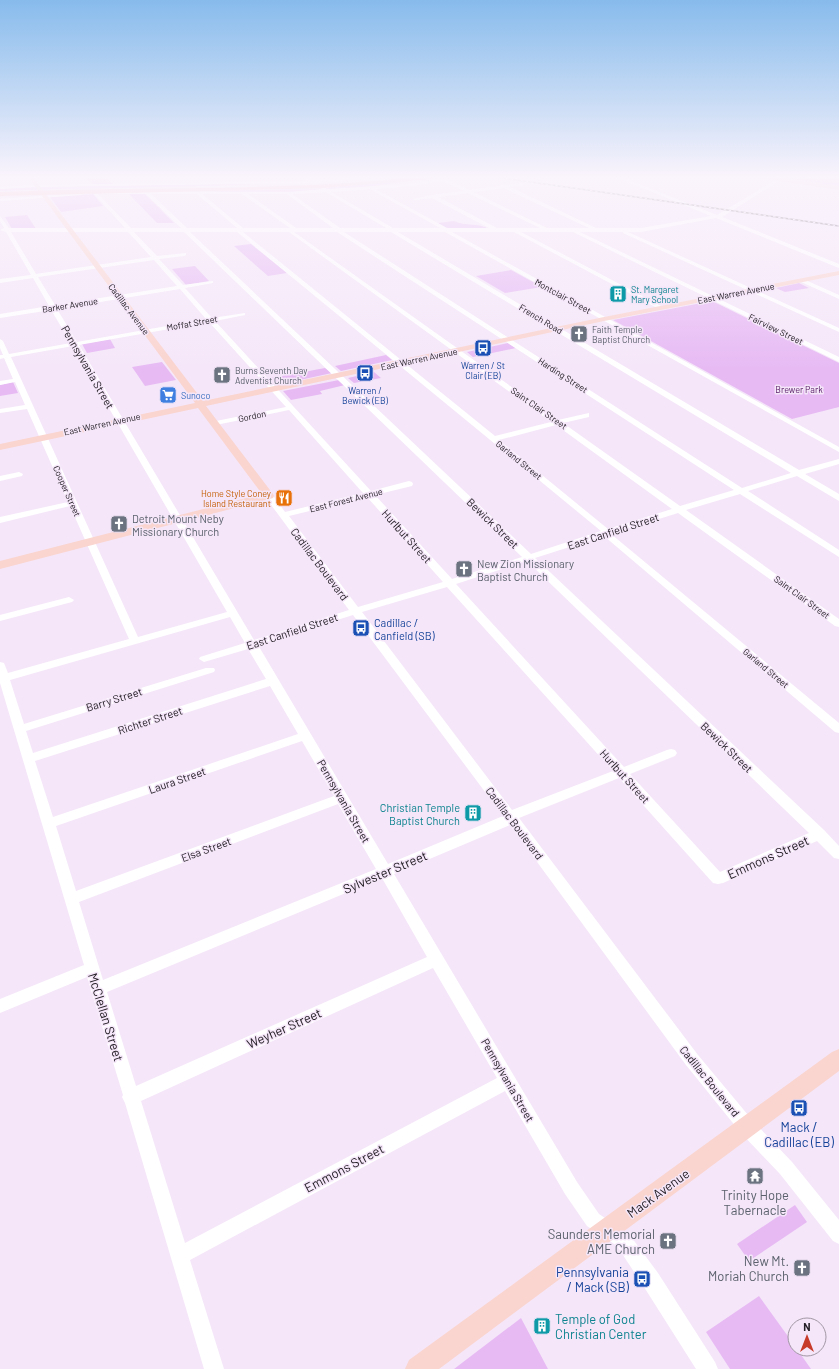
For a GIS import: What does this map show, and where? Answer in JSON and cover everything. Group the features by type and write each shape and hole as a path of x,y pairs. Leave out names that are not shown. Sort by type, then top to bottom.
{"main road":[{"name":"Cadillac Avenue","path":"77,241 199,404"},
{"name":"East Warren Avenue","path":"0,447 119,420 340,376 604,319 839,273"},
{"name":"Cadillac Boulevard","path":"199,404 269,496"},
{"path":"0,565 269,496"},
{"name":"Mack Avenue","path":"418,1369 839,1059"}],"street":[{"name":"Pennsylvania Street","path":"14,241 571,1188 593,1220 623,1240 651,1280 708,1369"},
{"name":"Hurlbut Street","path":"139,241 718,879"},
{"name":"Bewick Street","path":"198,241 839,854"},
{"name":"Garland Street","path":"250,241 604,529 605,533 667,586 839,729"},
{"name":"Saint Clair Street","path":"304,241 839,624"},
{"name":"Harding Street","path":"355,241 839,554"},
{"name":"French Road","path":"412,241 839,498"},
{"name":"Montclair Street","path":"464,241 839,450"},
{"path":"535,241 661,308"},
{"name":"Fairview Street","path":"594,241 839,360"},
{"path":"645,241 839,330"},
{"path":"777,241 839,266"},
{"path":"0,281 184,254"},
{"path":"801,280 839,296"},
{"name":"Barker Avenue","path":"0,316 211,282"},
{"name":"Moffat Street","path":"3,356 243,314"},
{"name":"Cooper Street","path":"0,341 3,356 17,380 135,641"},
{"path":"0,383 17,380"},
{"path":"0,411 29,406"},
{"name":"Gordon","path":"214,424 290,408"},
{"path":"493,439 586,414"},
{"name":"East Canfield Street","path":"204,659 529,558 679,509 839,461"},
{"path":"0,479 19,474"},
{"name":"East Forest Avenue","path":"283,515 409,484"},
{"name":"Cadillac Boulevard","path":"269,496 692,1060 747,1127 786,1168 839,1235"},
{"path":"0,520 73,503"},
{"path":"0,618 69,600"},
{"path":"1,674 135,641 233,613"},
{"name":"Barry Street","path":"19,729 210,670"},
{"name":"McClellan Street","path":"1,674 28,758 214,1369"},
{"name":"Richter Street","path":"28,758 273,681"},
{"name":"Laura Street","path":"48,824 306,736"},
{"name":"Sylvester Street","path":"98,989 386,872 505,822 517,813 671,752"},
{"name":"Elsa Street","path":"70,899 342,798"},
{"name":"Emmons Street","path":"718,879 819,834"},
{"name":"Weyher Street","path":"130,1097 437,959"},
{"path":"0,1006 91,969"},
{"name":"Emmons Street","path":"179,1256 508,1081"}],"green space":[{"path":"251,244 287,273 268,276 234,246"},
{"path":"195,266 209,281 186,285 172,269"},
{"path":"511,270 542,287 505,293 476,276"},
{"path":"799,283 809,288 785,292 776,288"},
{"name":"Brewer Park","path":"712,301 839,363 839,407 792,419 613,320"},
{"path":"110,339 115,348 87,353 82,344"},
{"path":"508,343 516,348 473,357 467,352"},
{"path":"386,355 392,360 341,371 335,366"},
{"path":"162,362 176,380 145,386 132,367"},
{"path":"325,368 332,373 277,385 271,378"},
{"path":"374,372 381,378 354,383 348,378"},
{"path":"339,380 345,385 320,391 322,394 291,400 283,391"},
{"path":"13,382 18,393 0,396 0,385"},
{"path":"795,1205 807,1222 749,1261 737,1244"},
{"path":"759,1296 787,1335 787,1357 803,1357 811,1369 730,1369 706,1332"},
{"path":"521,1318 548,1369 454,1369"}],"place":[{"name":"St. Margaret Mary School","path":"618,294"},
{"name":"Faith Temple Baptist Church","path":"579,334"},
{"name":"Warren / St Clair (EB)","path":"483,348"},
{"name":"Warren / Bewick (EB)","path":"365,373"},
{"name":"Burns Seventh Day Adventist Church","path":"222,375"},
{"name":"Sunoco","path":"168,395"},
{"name":"Home Style Coney Island Restaurant","path":"284,498"},
{"name":"Detroit Mount Neby Missionary Church","path":"119,524"},
{"name":"New Zion Missionary Baptist Church","path":"464,569"},
{"name":"Cadillac / Canfield (SB)","path":"361,628"},
{"name":"Christian Temple Baptist Church","path":"473,813"},
{"name":"Mack / Cadillac (EB)","path":"799,1108"},
{"name":"Trinity Hope Tabernacle","path":"755,1176"},
{"name":"Saunders Memorial AME Church","path":"668,1241"},
{"name":"New Mt. Moriah Church","path":"802,1268"},
{"name":"Pennsylvania / Mack (SB)","path":"642,1279"},
{"name":"Temple of God Christian Center","path":"542,1326"}]}
